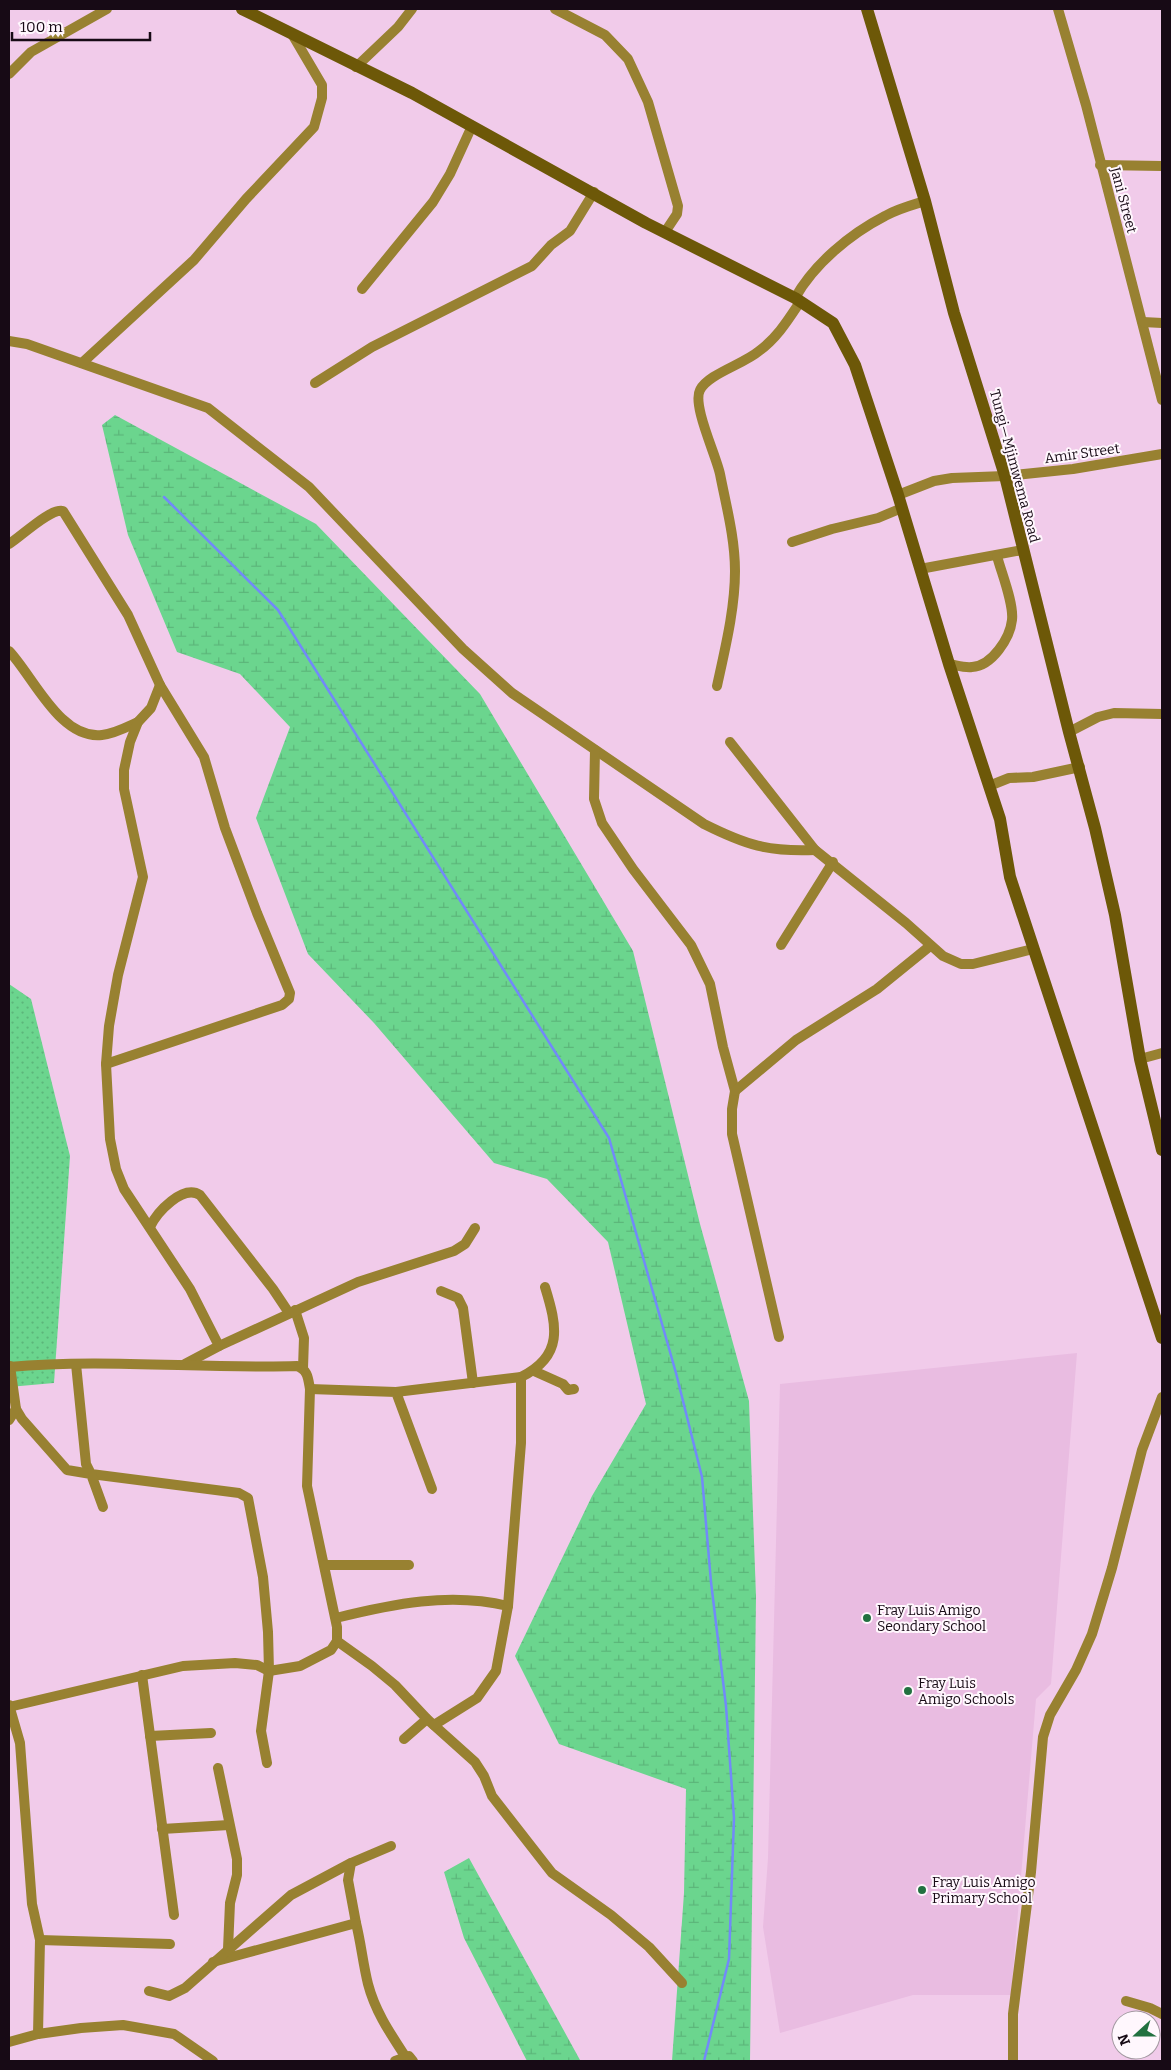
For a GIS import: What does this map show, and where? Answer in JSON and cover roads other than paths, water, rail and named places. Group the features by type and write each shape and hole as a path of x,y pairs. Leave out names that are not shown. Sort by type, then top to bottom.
{"street":[{"path":"9,74 31,52 106,9"},
{"path":"242,9 412,94 665,232 797,300 833,323 845,342 855,365 898,495 949,664 1000,819 1010,877 1162,1338"},
{"path":"356,67 398,26 412,9"},
{"path":"555,9 605,35 628,59 637,74 648,102 678,206 676,214 665,232"},
{"name":"Tungi—Mjimwema Road","path":"867,9 925,201 954,313 1005,476 1068,732 1080,768 1119,936 1140,1059 1162,1150"},
{"name":"Jani Street","path":"1058,9 1086,105 1100,165 1144,322 1162,400"},
{"path":"82,363 194,260 246,199 314,127 322,98 322,84 292,34"},
{"path":"362,289 433,202 450,174 472,126"},
{"path":"1100,165 1162,166"},
{"path":"316,383 372,347 532,266 551,245 570,231 594,192"},
{"path":"717,686 728,637 735,571 733,539 718,466 700,410 698,393 703,384 741,364 767,345 780,331 817,268 866,227 887,214 925,201"},
{"path":"1144,322 1162,323"},
{"path":"9,341 27,344 208,408 309,487 463,649 512,693 704,824 732,838 759,847 783,851 815,850"},
{"name":"Amir Street","path":"898,495 934,481 952,478 1005,476 1073,469 1162,454"},
{"path":"792,542 832,529 878,518 902,508"},
{"path":"9,544 52,511 63,511 128,615 160,685 204,757 228,837 257,914 290,992 289,999 282,1005 106,1064"},
{"path":"920,569 1022,550"},
{"path":"949,664 972,668 981,664 1000,648 1008,633 1012,619 997,556"},
{"path":"9,651 53,710 77,729 101,736 138,722"},
{"path":"160,685 151,708 138,722 130,742 124,770 124,790 143,877 118,975 109,1026 106,1064 110,1139 116,1170 124,1189 190,1289 219,1346"},
{"path":"1068,732 1098,717 1114,713 1162,714"},
{"path":"730,742 815,850 906,923 930,946 951,961 961,964 973,964 1033,949"},
{"path":"595,750 593,783 596,810 602,823 632,868 691,945 700,960 710,984 723,1047 735,1090 732,1109 732,1134 779,1337"},
{"path":"989,786 1010,778 1032,777 1080,768"},
{"path":"781,945 832,862"},
{"path":"735,1090 796,1040 877,989 930,946"},
{"path":"1140,1059 1162,1053"},
{"path":"38,2034 40,1940 32,1904 20,1743 9,1706 162,1673 183,1666 235,1663 256,1665 269,1671 292,1668 313,1661 331,1650 336,1641 336,1618 307,1486 310,1389 308,1378 303,1368 304,1338 292,1311 200,1195 195,1192 188,1191 162,1209 150,1227"},
{"path":"184,1365 292,1311 358,1282 454,1251 464,1244 476,1228"},
{"path":"310,1389 396,1392 521,1377 534,1371 545,1361 555,1339 554,1322 545,1287"},
{"path":"441,1291 458,1298 463,1308 473,1383"},
{"path":"266,1763 261,1731 269,1671 263,1577 248,1498 239,1493 67,1470 16,1409 9,1367 76,1364 254,1368 297,1366 303,1368"},
{"path":"76,1364 86,1464 103,1508"},
{"path":"534,1371 563,1384 568,1390 574,1389"},
{"path":"404,1739 430,1722 477,1698 488,1686 496,1671 508,1606 521,1444 521,1377"},
{"path":"396,1392 432,1489"},
{"path":"1013,2061 1013,2014 1032,1872 1043,1737 1050,1715 1076,1670 1092,1634 1112,1568 1142,1450 1162,1397"},
{"path":"9,1420 16,1409"},
{"path":"325,1565 409,1565"},
{"path":"336,1618 388,1605 434,1600 489,1601 508,1606"},
{"path":"336,1641 395,1685 430,1722 475,1762 484,1776 492,1796 552,1873 649,1947 682,1983"},
{"path":"142,1676 174,1915"},
{"path":"150,1736 211,1733"},
{"path":"218,1768 237,1859 238,1875 230,1903 228,1949"},
{"path":"162,1828 229,1826"},
{"path":"149,1991 169,1996 174,1995 291,1896 351,1863 391,1846"},
{"path":"351,1863 348,1880 368,1984 384,2023 409,2058 395,2061"},
{"path":"214,1962 356,1922"},
{"path":"40,1940 170,1944"},
{"path":"1126,2001 1150,2008 1162,2014"},
{"path":"9,2042 38,2034 106,2025 146,2028 174,2034 213,2061"}],"waterway":[{"path":"164,497 278,610 609,1138 676,1373 702,1477 711,1582 726,1706 734,1818 729,1959 704,2061"}],"place":[{"name":"Fray Luis Amigo Seondary School","path":"867,1618"},
{"name":"Fray Luis Amigo Schools","path":"908,1691"},
{"name":"Fray Luis Amigo Primary School","path":"922,1890"}]}
